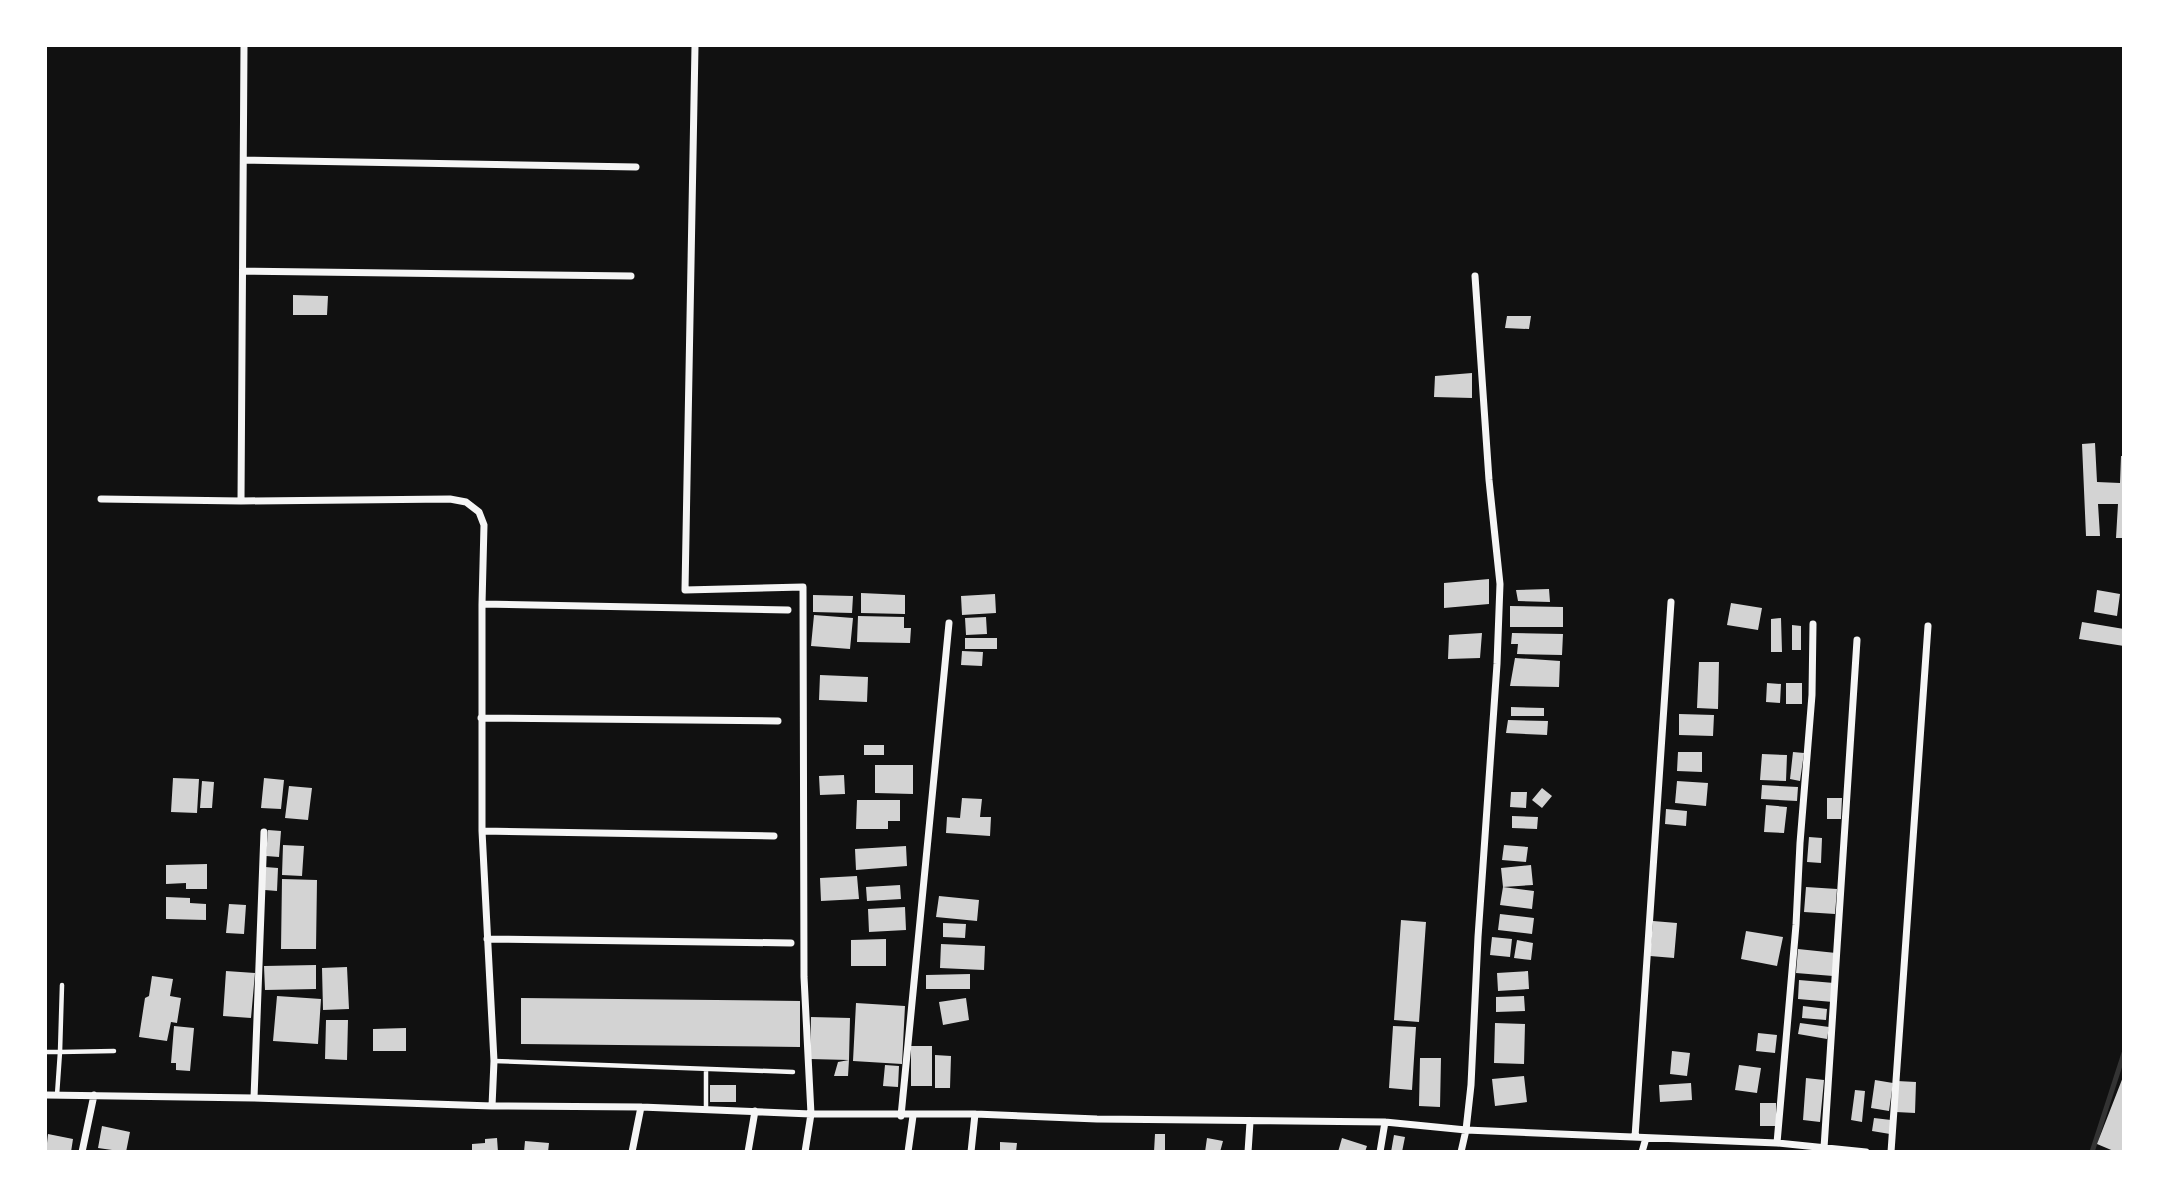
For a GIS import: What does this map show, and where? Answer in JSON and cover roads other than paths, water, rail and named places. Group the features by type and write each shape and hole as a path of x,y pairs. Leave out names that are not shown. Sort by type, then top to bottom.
{"street":[{"path":"240,501 244,46"},
{"path":"695,46 685,590 803,587 804,976 811,1114 805,1152"},
{"path":"244,160 636,167"},
{"path":"243,271 631,276"},
{"path":"1461,1152 1466,1130 1500,584 1490,494 1475,276"},
{"path":"101,499 450,499 466,502 479,512 484,525 482,831 494,1061 492,1106"},
{"path":"1636,1137 1671,602"},
{"path":"482,604 788,610"},
{"path":"901,1116 949,623"},
{"path":"1777,1143 1812,695 1813,624"},
{"path":"1891,1152 1928,626"},
{"path":"1824,1147 1857,640"},
{"path":"481,718 778,721"},
{"path":"482,831 774,836"},
{"path":"254,1098 264,832"},
{"path":"487,939 791,943"},
{"path":"46,1095 641,1107 901,1116 975,1114 1250,1122 1385,1122 1466,1130 1761,1142 1866,1152"},
{"path":"82,1152 94,1095"},
{"path":"632,1152 641,1107"},
{"path":"748,1152 755,1111"},
{"path":"971,1152 975,1114"},
{"path":"908,1152 913,1116"},
{"path":"1248,1152 1250,1122"},
{"path":"1380,1152 1385,1122"},
{"path":"1642,1152 1646,1138"},
{"path":"1758,1152 1761,1142"}],"lane":[{"path":"57,1095 62,985"},
{"path":"46,1052 114,1051"},
{"path":"494,1061 793,1072"},
{"path":"706,1069 706,1110"}],"waterway":[{"path":"2092,1152 2124,1053"}]}
